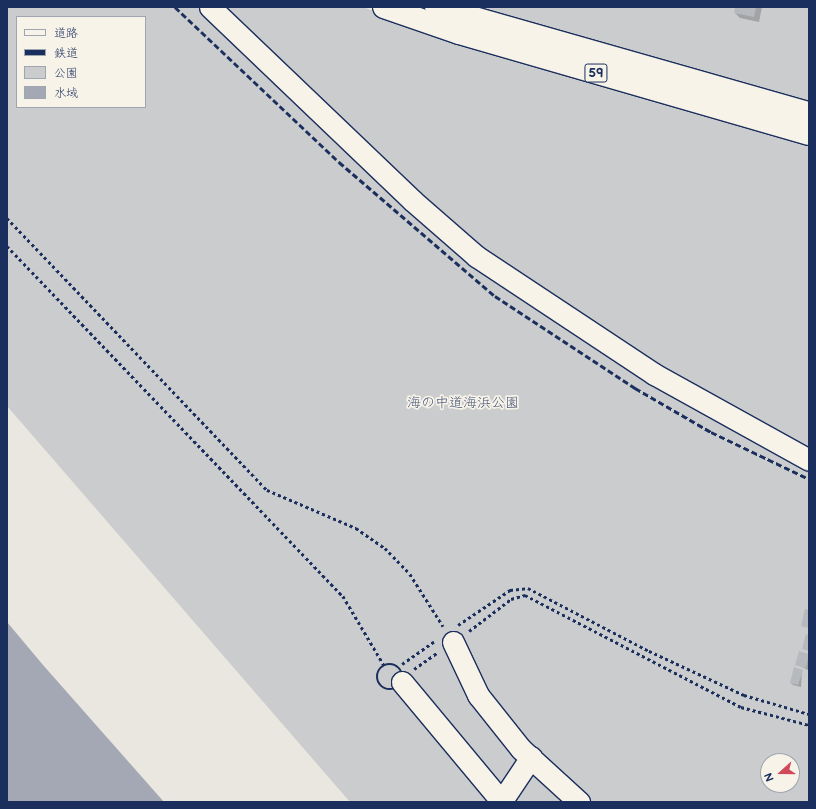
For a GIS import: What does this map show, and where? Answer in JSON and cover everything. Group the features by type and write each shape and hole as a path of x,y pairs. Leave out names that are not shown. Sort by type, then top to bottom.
{"main road":[{"name":"59","path":"384,7 459,33 809,134"},
{"name":"59","path":"436,7 809,113"}],"lane":[{"path":"210,7 413,201 476,256 654,374 809,460"},
{"path":"450,638 478,694 531,758 579,802"},
{"path":"401,675 501,801 531,758"}],"path":[{"path":"7,218 267,490 356,528 384,548 410,574 450,638"},
{"path":"7,246 343,596 384,665"},
{"path":"401,675 510,590 528,588 649,651 744,695 809,714"},
{"path":"401,675 450,638 511,599 525,595 741,707 809,725"}],"green space":[{"name":"海の中道海浜公園","path":"7,7 363,7 409,25 809,146 809,802 350,802 7,406"},
{"path":"464,7 809,7 809,104"}],"water":[{"path":"7,622 43,665 164,802 7,802"}],"building":[{"path":"735,7 756,7 754,17 734,13"},
{"path":"805,609 809,610 809,628 801,626"},
{"path":"806,634 809,635 809,651 802,649"},
{"path":"799,651 809,654 806,668 795,665"},
{"path":"794,667 803,670 798,685 790,683"}],"railway":[{"path":"175,7 339,162 495,296 635,388 711,432 809,479"}]}
